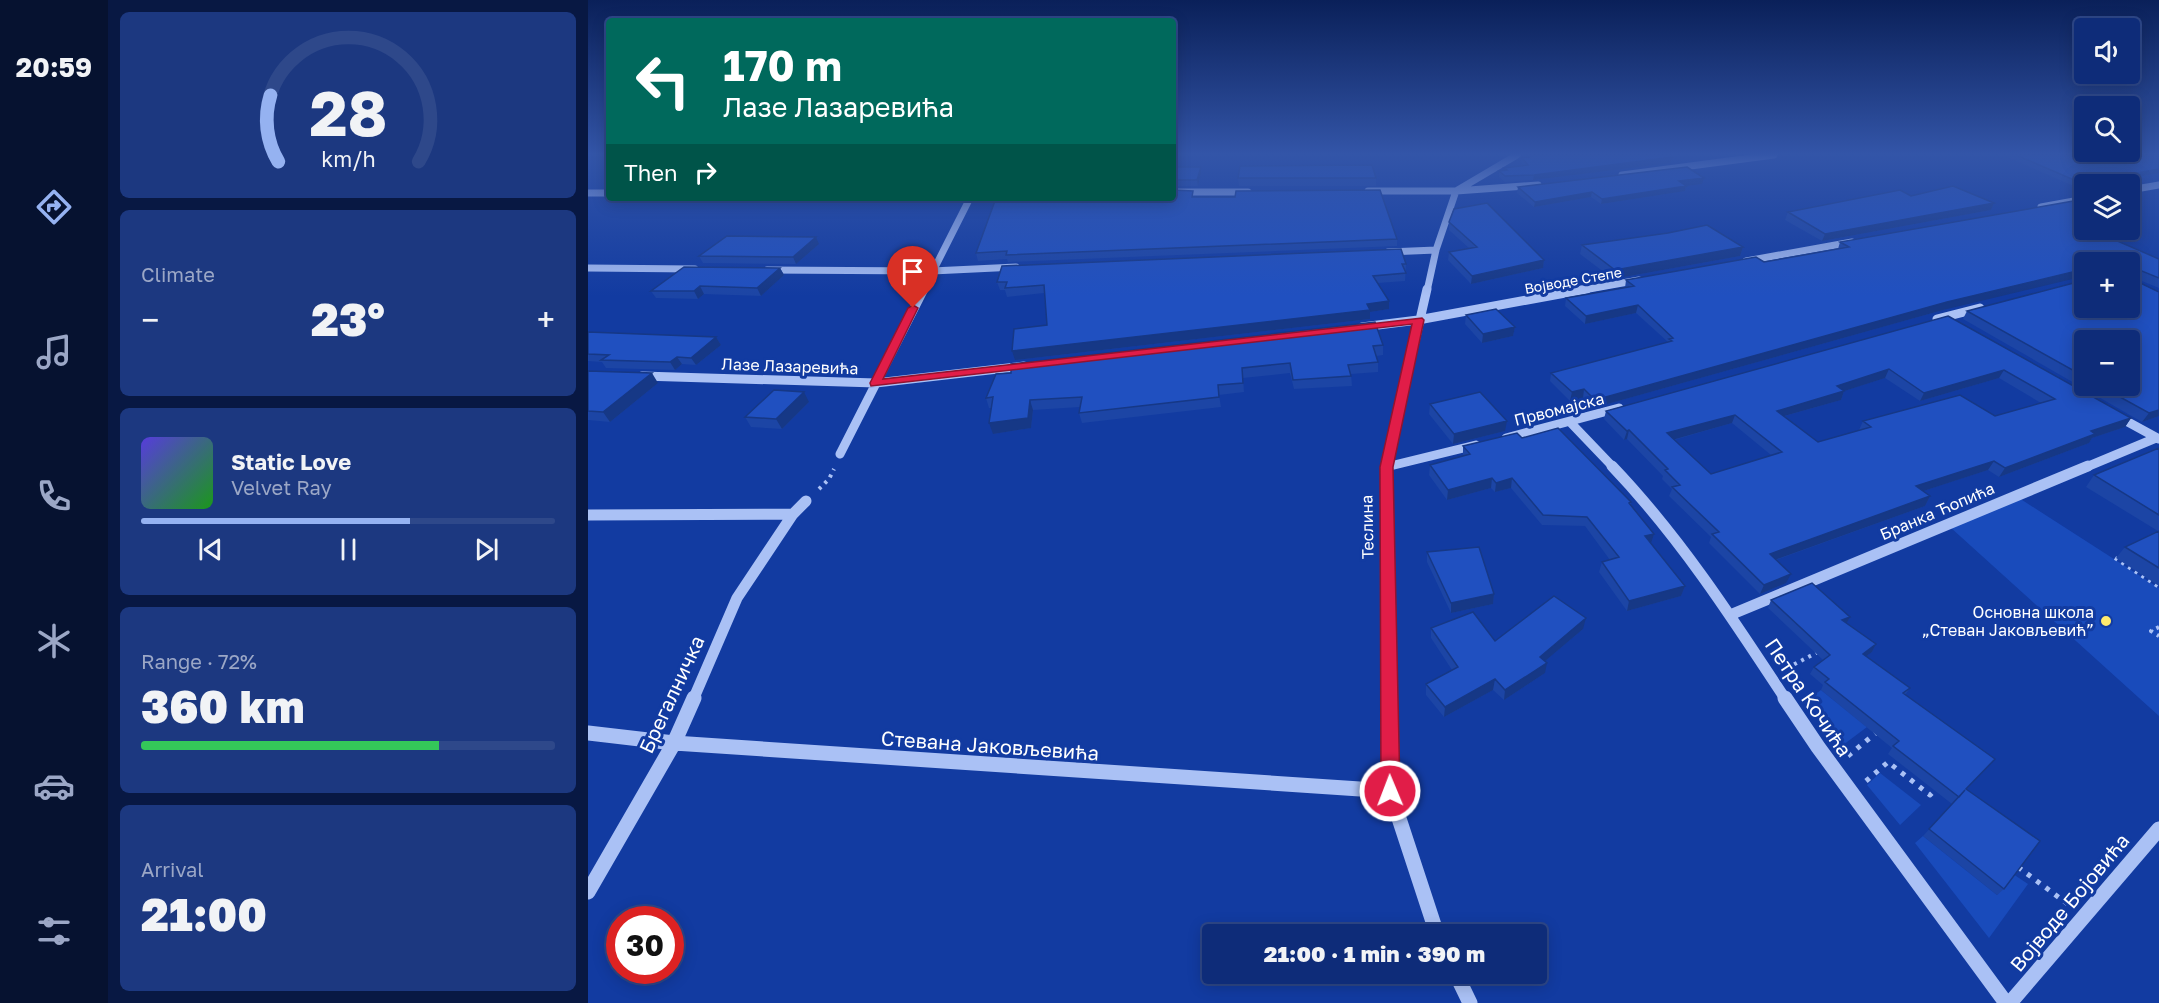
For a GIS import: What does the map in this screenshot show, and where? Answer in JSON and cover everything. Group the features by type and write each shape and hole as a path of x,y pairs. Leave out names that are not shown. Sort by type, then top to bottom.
{"street":[{"path":"840,454 968,202"},
{"name":"Теслина","path":"1434,924 1390,791 1386,467 1436,250 1452,202"},
{"path":"2028,209 2069,202"},
{"path":"1740,262 1856,241"},
{"path":"1377,252 1436,250"},
{"path":"754,270 932,271 1025,267"},
{"path":"588,268 706,269"},
{"name":"Војводе Степе","path":"1419,320 1648,279"},
{"path":"1922,324 1988,306"},
{"path":"1945,317 1955,323"},
{"path":"1348,329 1419,320"},
{"name":"Лазе Лазаревића","path":"636,376 876,383 1029,366"},
{"name":"Првомајска","path":"1501,439 1627,406"},
{"path":"2103,408 2158,439"},
{"name":"Петра Кочића","path":"1570,422 1640,495 1730,615 1852,794 2008,1003"},
{"name":"Бранка Ћопића","path":"1730,615 2158,439"},
{"path":"1386,467 1490,441"},
{"name":"Брегалничка","path":"588,892 674,743 737,598 793,514 806,501"},
{"path":"588,515 793,514"},
{"name":"Стевана Јаковљевића","path":"588,733 674,743 1390,791"},
{"name":"Војводе Бојовића","path":"2008,1003 2159,828"},
{"path":"1461,984 1470,1003"}],"path":[{"path":"806,501 829,479 840,454"},
{"path":"2115,558 2159,587"},
{"path":"2159,627 2151,631 2159,636"},
{"path":"1770,676 1824,649"},
{"path":"1834,768 1879,730"},
{"path":"1852,794 1888,762 1930,795 1935,790"},
{"path":"2018,867 2084,916"}],"shaded area":[{"name":"Основна школа „Стеван Јаковљевић”","path":"2019,498 2159,588 2159,716 1950,527"},
{"path":"1821,690 1867,727 1843,745 1807,700"},
{"path":"1880,773 1921,805 1900,825 1867,785"},
{"path":"1923,836 1997,895 2013,874 2028,884 1989,938 1915,843"}],"building":[{"path":"995,202 1384,202 1397,239 1006,255 1007,251 976,253"},
{"path":"1840,202 1994,203 1825,234 1788,212"},
{"path":"2074,202 2074,240 2115,240 2159,259 2159,278 2140,270 2140,252 2074,252 2074,272 1947,302 1595,400 1584,389 1572,392 1551,373 1672,341 1669,339 1673,338 1638,305 1586,316 1566,298 1634,286 1626,280 1756,257 1764,262 1849,247 1840,242"},
{"path":"1487,203 1544,260 1472,276 1449,252 1477,247 1449,222 1454,209"},
{"path":"1707,225 1743,247 1615,270 1582,245 1668,233"},
{"path":"727,236 816,237 793,257 699,256"},
{"path":"1401,249 1406,264 1402,264 1406,273 1373,276 1389,301 1367,304 1370,310 1012,351 1014,329 1047,325 1044,285 1005,288 1007,282 997,282 1002,266"},
{"path":"684,267 780,268 757,288 700,286 694,291 651,291"},
{"path":"2074,283 2074,318 2140,318 2140,283 2159,292 2159,410 2149,413 2118,396 2140,396 2140,330 2074,330 2074,371 1967,311"},
{"path":"1496,309 1515,327 1483,334 1466,315"},
{"path":"1948,316 2074,386 2074,396 2092,396 2131,418 2091,431 2095,434 2005,468 1994,461 1916,486 1930,496 1770,554 1791,574 1764,585 1712,534 1719,532 1672,487 1680,485 1665,470 1668,469 1629,430 1627,431 1606,411","holes":["1889,369 1924,393 2004,370 2055,399 1995,416 1960,395 1863,421 1871,427 1818,442 1777,411 1844,391 1837,386","1735,415 1782,452 1711,474 1667,433"]},
{"path":"1375,322 1383,345 1373,346 1378,362 1348,365 1351,376 1293,380 1290,363 1242,368 1243,383 1218,385 1219,397 1079,413 1082,397 1030,400 1028,418 989,423 993,397 986,398 996,374 1011,373 1011,364"},
{"path":"588,332 716,337 691,358 677,357 670,362 601,360 609,355 588,354"},
{"path":"588,371 652,373 603,412 588,411"},
{"path":"774,390 804,392 776,419 745,417"},
{"path":"1480,392 1507,421 1454,434 1430,404"},
{"path":"1558,428 1631,502 1629,503 1654,534 1645,536 1685,586 1629,601 1602,562 1619,557 1587,517 1543,515 1512,478 1496,483 1492,478 1448,490 1430,465 1470,454 1463,446 1517,433 1522,438"},
{"path":"2159,448 2159,515 2094,475"},
{"path":"2159,531 2159,568 2125,547"},
{"path":"1479,547 1494,594 1451,603 1427,552"},
{"path":"1812,583 1850,617 1842,620 1876,644 1863,654 1910,688 1903,693 1995,759 1966,789 2040,841 2004,889 1929,829 1959,797 1893,746 1899,741 1825,682 1829,679 1814,667 1830,655 1771,600"},
{"path":"1554,596 1586,618 1540,657 1547,663 1505,690 1495,679 1445,707 1426,684 1458,667 1431,628 1473,612 1495,641"}],"place":[{"name":"Основна школа „Стеван Јаковљевић”","path":"2106,621"}],"route":[{"path":"913,308 876,383 1419,320 1386,467 1390,791"}]}
